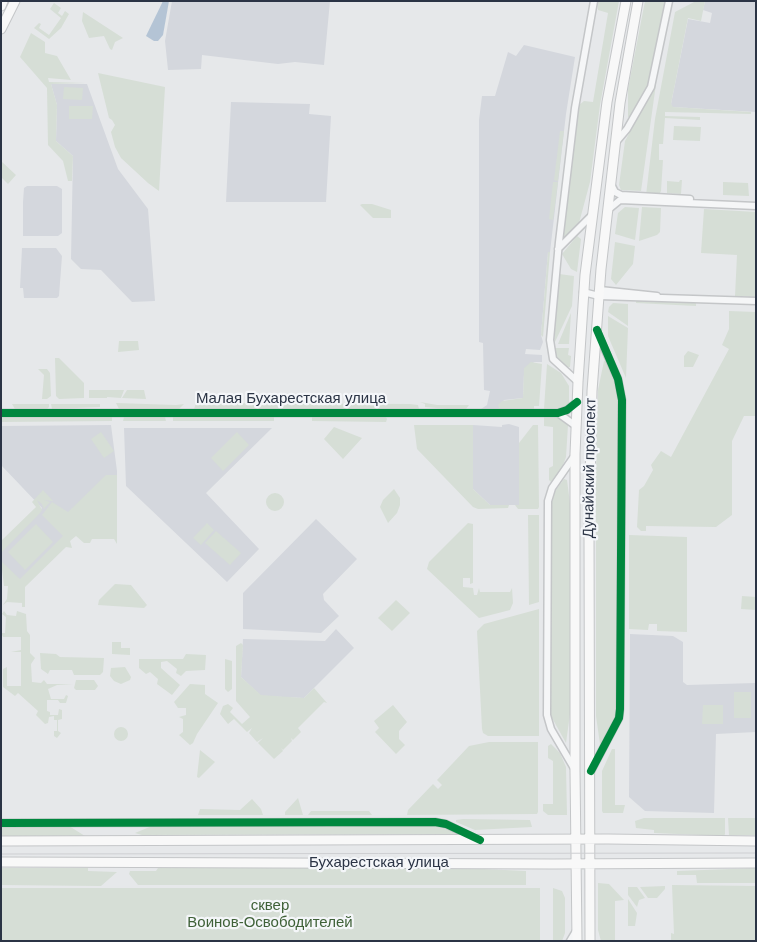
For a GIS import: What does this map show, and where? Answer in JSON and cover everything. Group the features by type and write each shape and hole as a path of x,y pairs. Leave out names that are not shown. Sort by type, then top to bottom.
{"main road":[{"path":"1,6 4,1"},
{"path":"1,29 15,1"},
{"name":"Дунайский проспект","path":"577,941 575,840 575,454 578,382 584,292 610,78 626,1"},
{"name":"Дунайский проспект","path":"591,940 590,448 597,330 608,210 623,80 638,1"},
{"path":"584,292 600,293"},
{"name":"Бухарестская улица","path":"1,841 756,841"},
{"name":"Бухарестская улица","path":"1,862 756,863"}],"street":[{"path":"562,242 577,97 594,1"},
{"path":"616,143 627,129 651,87 669,1"},
{"path":"611,184 615,192 621,195 756,202"},
{"path":"608,210 620,200 756,206"},
{"path":"578,382 553,360 550,353 558,249 562,242 593,214"},
{"path":"600,293 648,293 663,297 756,301"},
{"path":"591,771 619,718 620,709 622,400 618,380 597,330"},
{"name":"Малая Бухарестская улица","path":"1,414 558,413 567,410 577,402"},
{"path":"558,413 576,426"},
{"path":"575,454 552,488 548,501 547,696 547,715 551,729 575,770"},
{"path":"1,823 436,822 446,824 480,840"},
{"path":"570,941 576,931"}],"shaded area":[{"path":"172,1 330,1 324,65 295,62 278,64 202,55 201,69 168,70 165,41"},
{"path":"705,1 756,1 756,112 672,107 671,104 688,19 710,23 712,13 703,10"},
{"path":"524,45 575,57 566,114 550,252 548,252 541,335 543,342 540,350 526,349 525,354 542,355 542,362 534,362 524,375 523,398 504,400 499,407 502,409 481,409 487,405 490,391 484,390 483,343 479,342 479,120 482,96 495,96 508,52 516,56"},
{"path":"51,84 87,84 118,169 148,209 155,301 132,302 101,270 81,269 71,259 73,156 56,141 57,105"},
{"path":"231,102 310,104 309,114 331,116 326,202 226,202"},
{"path":"27,186 57,186 62,189 62,233 58,236 23,236 24,188"},
{"path":"22,248 56,248 62,256 59,296 57,298 24,298 23,288 20,288"},
{"path":"509,424 519,427 519,505 490,505 473,489 473,425 502,427 502,425"},
{"path":"111,425 117,471 117,490 80,528 20,582 1,563 1,548 42,508 1,465 1,426"},
{"path":"124,428 272,428 206,493 259,549 227,582 126,486"},
{"path":"316,519 357,559 323,594 324,600 339,616 321,633 243,629 243,593"},
{"path":"336,629 354,648 304,698 261,696 241,677 243,639 325,641"},
{"path":"630,634 673,636 683,642 683,682 687,685 755,683 756,732 716,734 714,813 645,811 629,797"}],"green space":[{"path":"597,1 619,1 600,105 590,182 579,223 564,238 564,221 579,105 584,101 593,102 608,13 598,10"},
{"path":"645,1 666,1 650,84 631,117 628,117 628,89"},
{"path":"696,1 705,1 701,21 688,18 671,104 673,107 751,112 751,114 665,112 665,116 700,117 700,120 665,118 663,144 659,144 659,160 663,160 661,191 659,195 646,195 655,119 675,12"},
{"path":"54,3 61,8 58,13 62,16 65,11 69,14 61,28 49,39 34,28 39,23 41,24 39,28 49,35 61,18 50,9"},
{"path":"83,12 123,38 115,42 112,50 104,36 89,38 82,21"},
{"path":"31,33 45,42 45,53 57,56 71,80 48,78 49,82 86,83 51,84 57,105 56,141 73,156 72,181 68,181 63,161 48,145 47,88 20,57"},
{"path":"98,73 165,87 159,191 121,158 115,147 111,132 115,125 109,118"},
{"path":"656,84 641,191 621,190 619,185 625,141"},
{"path":"64,87 83,88 82,100 63,99"},
{"path":"69,106 93,106 92,119 69,119"},
{"path":"674,126 701,127 700,141 673,140"},
{"path":"560,131 564,131 558,181 554,180"},
{"path":"1,161 16,175 8,184 1,177"},
{"path":"682,180 681,194 667,193 667,181 679,182"},
{"path":"553,182 558,182 553,220 549,219"},
{"path":"723,182 748,183 749,196 723,195"},
{"path":"372,204 391,210 391,218 373,218 360,205"},
{"path":"625,207 639,208 635,240 615,234 618,213"},
{"path":"642,207 661,208 660,232 657,235 639,241"},
{"path":"704,209 756,212 756,297 735,296 737,255 701,253"},
{"path":"577,236 581,239 577,272 571,269 562,254"},
{"path":"615,242 635,246 633,264 616,285 611,279"},
{"path":"548,252 550,252 543,337 541,335"},
{"path":"559,274 574,276 572,306 554,344"},
{"path":"636,300 696,303 696,306 636,303"},
{"path":"613,303 628,304 628,326 608,312 609,307"},
{"path":"729,311 756,312 756,416 744,416 732,441 732,515 716,527 646,526 646,531 641,531 637,527 639,490 644,486 653,470 651,465 661,451 671,457 729,349 722,345 729,329"},
{"path":"571,313 569,344 558,344"},
{"path":"608,316 628,328 626,378 608,336"},
{"path":"119,341 138,341 139,350 118,352"},
{"path":"553,348 569,348 568,355 571,356 570,367 566,367 557,359"},
{"path":"688,351 699,355 693,367 684,367 684,356"},
{"path":"55,358 59,358 84,383 84,398 59,399 56,396"},
{"path":"604,361 606,361 615,382 619,401 617,714 600,744 596,716 596,473 598,390"},
{"path":"531,362 542,364 539,406 534,406 534,409 500,409 498,405 502,401 523,398 524,368"},
{"path":"547,364 561,373 569,386 569,403 562,409 544,409"},
{"path":"38,369 47,369 50,373 51,396 47,399 42,399 44,375"},
{"path":"89,390 124,390 121,398 89,398"},
{"path":"127,390 144,390 146,399 122,398"},
{"path":"420,402 437,405 469,405 466,409 448,409 425,407 425,404"},
{"path":"116,403 184,404 179,409 119,409"},
{"path":"196,403 410,404 418,405 419,409 194,409"},
{"path":"12,404 49,404 49,407 47,409 15,409"},
{"path":"51,404 100,404 100,407 52,409"},
{"path":"1,417 112,417 112,421 1,422"},
{"path":"124,417 165,417 166,421 123,421"},
{"path":"173,417 274,417 274,421 173,421"},
{"path":"312,417 386,417 387,419 386,422 312,421"},
{"path":"544,417 559,417 568,425 566,457 562,468 551,482 549,480 549,468 553,466 553,427 544,426"},
{"path":"414,425 473,425 473,489 490,505 509,505 508,508 478,509 473,507 417,449"},
{"path":"533,425 538,425 539,507 538,509 518,509 515,505 519,505 519,443"},
{"path":"334,427 362,438 343,459 324,439"},
{"path":"101,432 114,451 104,458 91,439"},
{"path":"237,432 249,445 223,471 211,458"},
{"path":"106,475 117,475 117,544 114,539 92,539 90,543 84,543 76,536 70,541 72,548 66,547 25,587 25,607 22,607 22,603 7,602 3,605 7,599 8,586 4,586 1,561 20,579 63,536 42,515 52,502 68,512"},
{"path":"564,479 567,480 570,503 570,714 566,743 551,716 552,500 555,491"},
{"path":"394,489 400,498 400,505 397,513 388,523 380,507 383,500"},
{"path":"43,490 53,501 44,500 50,502 44,509 37,500 42,510 40,513 1,553 1,541 36,507 32,502"},
{"path":"275,493 281,496 284,502 281,508 275,511 269,508 266,502 269,496"},
{"path":"528,515 539,515 539,602 529,605"},
{"path":"207,523 214,530 201,545 193,538"},
{"path":"468,523 473,524 473,583 470,584 470,578 463,578 463,587 473,588 474,595 477,595 479,588 480,592 510,592 512,588 513,603 510,610 479,618 427,569 429,562"},
{"path":"36,524 53,542 25,570 8,552"},
{"path":"216,531 241,553 230,565 205,543"},
{"path":"629,535 687,537 687,632 657,631 657,624 649,624 648,630 629,629"},
{"path":"115,584 131,585 147,605 144,608 98,605 99,600"},
{"path":"742,596 756,597 756,610 741,609"},
{"path":"396,600 410,613 392,631 378,618"},
{"path":"539,609 539,736 488,736 483,733 482,729 477,631 484,624"},
{"path":"4,611 7,615 16,616 17,611 26,614 27,631 30,635 30,653 35,658 31,664 32,682 41,683 44,680 47,684 73,684 57,685 48,689 51,699 64,699 66,695 68,696 66,703 60,703 58,700 47,700 47,711 50,712 50,715 58,715 59,709 62,710 62,719 58,720 58,731 61,733 57,738 54,736 54,731 57,731 57,720 54,720 54,716 49,717 48,723 45,724 36,715 38,711 18,693 15,696 3,687 3,669 7,667 7,686 21,686 21,652 11,652 21,650 21,637 3,637 1,633 5,633 6,617 2,614"},
{"path":"112,642 121,642 121,648 130,648 130,655 112,654"},
{"path":"241,643 243,645 241,677 261,695 304,698 314,688 327,703 324,702 298,728 301,732 293,740 291,738 292,741 283,750 281,748 283,751 274,759 258,743 263,738 257,742 249,733 252,728 247,732 234,719 228,724 220,714 223,706 228,704 233,708 230,712 242,724 250,717 236,701 236,646"},
{"path":"40,653 56,654 60,657 104,658 103,672 100,675 74,675 72,670 50,670 48,674 41,669"},
{"path":"186,654 206,655 205,670 186,671 181,676 176,673 177,669 167,661 161,662 161,668 180,685 172,695 157,684 158,679 150,672 146,674 139,668 139,659 183,659"},
{"path":"225,659 232,661 232,689 228,692 225,689"},
{"path":"125,667 131,677 130,680 121,684 114,681 110,676 111,668"},
{"path":"76,680 94,680 98,686 95,690 76,690 74,688"},
{"path":"190,684 205,685 205,694 218,703 190,745 179,735 183,732 183,719 179,717 186,715 186,708 178,708 174,702"},
{"path":"734,692 751,692 751,718 734,718"},
{"path":"393,705 407,722 399,731 399,739 405,745 396,754 375,732 379,728 374,721"},
{"path":"703,705 723,705 723,724 702,724"},
{"path":"118,727 124,727 128,734 124,741 118,741 114,737 114,731"},
{"path":"489,742 538,742 537,814 407,815 408,810 433,784 438,789 442,785 437,780 469,746"},
{"path":"551,744 560,753 566,767 567,815 548,815 543,811 543,804 553,804 553,761 548,758 548,746"},
{"path":"612,749 615,749 615,805 625,805 623,813 603,813 602,811 602,771"},
{"path":"200,750 215,762 199,778 197,777"},
{"path":"298,798 303,815 285,815 285,812"},
{"path":"252,799 261,809 263,815 198,815 200,809 240,810"},
{"path":"311,811 369,811 372,815 308,815"},
{"path":"644,818 725,818 725,834 724,836 654,833 654,830 636,828 635,821"},
{"path":"728,818 756,818 756,835 729,835"},
{"path":"456,820 530,820 532,827 475,830 456,822"},
{"path":"1,826 69,826 85,836 1,836"},
{"path":"152,826 435,826 451,829 455,834 142,835 135,833"},
{"path":"1,868 88,868 88,871 117,872 101,886 1,885"},
{"path":"158,868 462,868 526,871 526,885 138,885 129,874 130,871 156,871"},
{"path":"756,868 756,883 697,883 696,875 677,875 677,871"},
{"path":"598,883 609,884 624,900 615,901 615,941 601,941 598,930"},
{"path":"672,885 756,886 756,941 671,941 671,933 674,934"},
{"path":"665,886 665,889 657,898 648,898 640,887"},
{"path":"628,887 637,887 645,898 639,900 637,907 628,895"},
{"name":"сквер Воинов-Освободителей","path":"1,888 540,888 540,941 1,941"},
{"path":"553,888 562,891 565,898 565,933 562,941 553,941"},
{"path":"628,899 637,913 635,926 628,926"}],"water":[{"path":"163,1 169,1 163,35 158,41 154,41 146,36"}],"tram line":[{"path":"1,854 756,853"}],"cycle path":[{"path":"591,771 619,718 620,709 622,400 618,379 597,330"},
{"path":"1,413 558,413 567,410 577,402"},
{"path":"1,823 435,822 446,824 480,840"}]}
